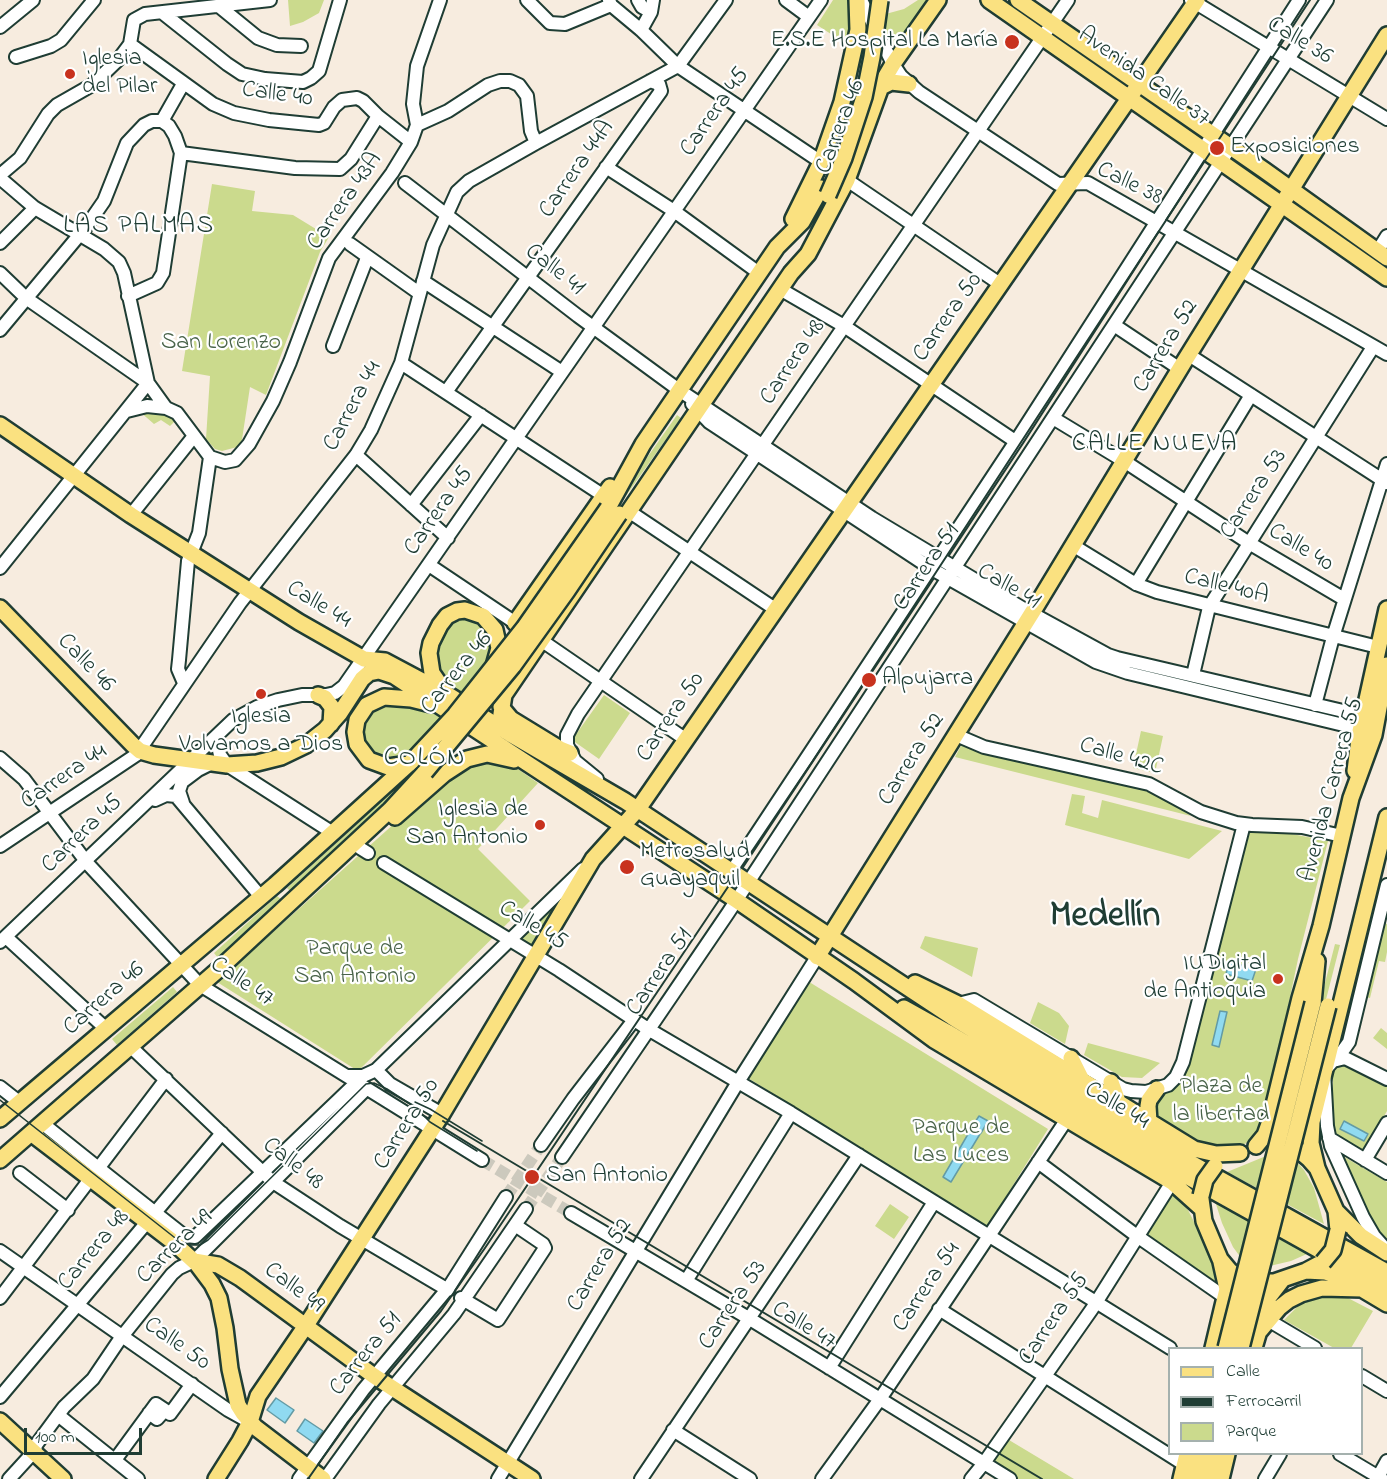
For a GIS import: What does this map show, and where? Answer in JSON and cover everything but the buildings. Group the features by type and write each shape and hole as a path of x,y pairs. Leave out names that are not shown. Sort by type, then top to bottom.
{"main road":[{"name":"Carrera 46","path":"501,706 504,695 541,641 615,507 642,444 777,247 821,162 843,102 849,78 858,30 859,0"},
{"name":"Carrera 46","path":"792,273 825,192 851,109 870,0"},
{"name":"Carrera 46","path":"777,247 802,222 825,192 844,158 859,114 868,77 880,0"},
{"name":"Carrera 46","path":"2,1114 261,897 411,763 455,715 615,507 665,457 705,405 780,289 808,254 847,180 879,88 938,0"},
{"name":"Avenida Calle 37","path":"989,0 1048,30 1139,83 1382,255"},
{"name":"Avenida Calle 37","path":"1018,0 1048,30 1130,97 1387,278"},
{"name":"Carrera 50","path":"216,1479 234,1453 250,1422 258,1396 432,1131 593,859 624,826 631,805 685,738 1130,97 1194,1"},
{"name":"Carrera 52","path":"817,957 1074,546 1240,271 1387,35"},
{"path":"849,78 853,74 865,71 876,76 879,88 891,82 909,84"},
{"name":"Calle 44","path":"0,425 131,515 369,666 386,661 446,701 530,766 736,900 854,981 934,1040 1172,1182 1201,1202"},
{"name":"Carrera 46","path":"0,1160 200,985 390,810 425,772 513,666 567,591 615,507"},
{"path":"515,623 615,507"},
{"name":"Calle 46","path":"0,608 140,751"},
{"path":"1351,798 1360,731 1369,688 1382,652 1387,609"},
{"path":"411,763 394,768 381,766 364,756 356,738 356,726 360,715 372,702 390,696 425,703 446,701 432,673 431,643 447,616 457,611 465,610 483,616 495,630 499,648 494,666"},
{"name":"Avenida Carrera 55","path":"1256,1146 1265,1135 1270,1121 1300,998 1321,926 1351,798 1374,735 1387,665"},
{"path":"140,751 220,764 257,763 281,758 306,746 330,724 369,666"},
{"path":"318,695 329,702 332,707 330,724"},
{"name":"Calle 44","path":"446,701 510,734 631,805 952,1017 1172,1152 1387,1272"},
{"path":"501,706 503,721 510,734"},
{"path":"501,706 511,719 570,753"},
{"name":"Carrera 46","path":"291,902 321,883 364,850 444,774 467,759 496,755 530,766"},
{"path":"1220,1259 1230,1271 1246,1280 1266,1283 1306,1271 1323,1262 1333,1250 1338,1230 1336,1210 1317,1168 1311,1134 1324,1071 1387,817"},
{"name":"Avenida Carrera 55","path":"1321,926 1321,1005"},
{"path":"1226,1347 1321,1005 1357,937"},
{"name":"Calle 44","path":"865,959 958,1004 1187,1145 1202,1152 1240,1153"},
{"name":"Calle 44","path":"854,981 958,1038 1188,1177 1387,1288"},
{"path":"1241,1347 1321,1005"},
{"path":"1071,1058 1082,1080"},
{"path":"1111,1083 1119,1104"},
{"path":"1149,1122 1148,1106 1157,1089"},
{"name":"Calle 49","path":"37,1128 97,1172 151,1217 194,1261 218,1265 240,1278 374,1376 532,1479"},
{"path":"1214,1347 1226,1298 1227,1280 1201,1202 1205,1180 1215,1166 1256,1146 1273,1143 1296,1148 1317,1168"},
{"path":"1336,1210 1361,1236 1387,1251"},
{"path":"194,1261 212,1284 219,1298 238,1405 250,1422"},
{"path":"1306,1271 1332,1274 1387,1304"},
{"path":"219,1298 224,1280 231,1277 240,1278"},
{"path":"1254,1347 1271,1292 1283,1279"},
{"path":"1258,1333 1289,1300 1311,1290 1362,1289"},
{"path":"0,1421 33,1454 63,1479"},
{"name":"Calle 50","path":"250,1422 303,1473 324,1479"},
{"path":"1194,1479 1200,1455"},
{"path":"1208,1479 1214,1455"},
{"path":"1221,1479 1227,1455"}],"street":[{"path":"0,27 33,0"},
{"path":"16,57 51,46 61,40 94,0"},
{"path":"0,568 148,383 124,273 119,262 104,249 35,208 0,176 20,158 48,114 57,105 92,85 118,60 130,45 134,20 145,14 164,14 269,0"},
{"path":"164,14 242,74 265,79 303,82 319,71 340,0"},
{"path":"440,0 417,66 413,104 417,125 440,116 488,85 510,81 519,85 527,96 531,131 536,143"},
{"path":"527,0 550,23 565,24 585,18 610,3 678,66 821,162"},
{"path":"638,0 642,7 652,6"},
{"name":"Carrera 44","path":"0,846 132,759 140,751 184,683 249,591 356,455 371,430 401,363 433,245 457,192 536,143 678,66 726,0"},
{"path":"786,0 809,17"},
{"name":"Carrera 45","path":"3,940 233,720 257,707 290,697 326,695 341,690 369,666 429,565 821,0"},
{"name":"Calle 38","path":"859,0 893,64 909,84 978,131 1058,184 1088,183 1387,354"},
{"name":"Carrera 48","path":"570,753 567,735 578,714 1068,0"},
{"name":"Carrera 51","path":"732,871 1158,222 1299,0"},
{"name":"Carrera 51","path":"562,1157 651,1031 1327,0"},
{"name":"Calle 36","path":"1194,1 1287,60 1387,119"},
{"path":"641,30 652,6"},
{"path":"220,7 258,38 277,45 301,46"},
{"name":"Calle 40","path":"130,45 213,104 234,113 269,120 319,125 324,123 334,107 342,100 357,98 411,142"},
{"name":"Carrera 44A","path":"446,392 661,91 659,84 650,81"},
{"path":"162,121 183,84"},
{"path":"413,104 420,111 440,116"},
{"path":"181,153 295,168 340,169 351,159 378,116"},
{"path":"0,330 79,235 104,201 127,143 144,125 152,121 162,121 175,135 181,153 163,273 158,283 129,296"},
{"name":"Carrera 43A","path":"210,457 225,462 235,460 249,444 285,375 329,258 392,173 411,142 417,125"},
{"path":"606,167 674,211 759,273"},
{"path":"847,180 1000,284"},
{"name":"Calle 41","path":"405,183 593,327 679,390 705,405 709,422 760,449 846,507 1029,618 1096,662 1152,679 1356,728 1360,731"},
{"path":"0,243 35,208"},
{"path":"1382,255 1387,236"},
{"path":"350,243 367,258 492,327 562,372"},
{"path":"333,346 367,258"},
{"path":"0,273 26,298 148,383 166,408"},
{"path":"780,289 844,327 1015,441"},
{"path":"1114,325 1180,369"},
{"name":"Carrera 53","path":"1193,675 1209,607 1373,347"},
{"path":"1189,355 1384,481"},
{"path":"401,363 517,437 615,507 689,552 775,609"},
{"path":"1136,584 1251,395"},
{"path":"127,411 147,406 166,408 177,413 210,457 199,533 188,561 178,669 184,683"},
{"path":"411,505 481,415"},
{"name":"Calle 40","path":"1053,418 1124,461 1249,543 1344,599"},
{"path":"131,515 194,436"},
{"path":"356,455 448,538"},
{"path":"1315,705 1344,599 1384,481 1387,464"},
{"name":"Calle 40A","path":"1074,546 1136,584 1157,592 1333,637 1382,652"},
{"path":"429,565 685,738"},
{"name":"Calle 41","path":"1029,618 1108,655 1315,705 1356,714 1364,713"},
{"path":"1152,679 1156,672 1167,670"},
{"name":"Calle 42C","path":"956,735 984,747 1149,784 1201,812 1244,824 1302,827 1342,836"},
{"path":"216,737 220,764"},
{"name":"Calle 44","path":"570,753 575,761 631,805"},
{"name":"Calle 47","path":"0,758 24,779 86,861 200,985 482,1160"},
{"path":"183,804 179,791 182,782 198,770 220,764 333,833"},
{"path":"143,807 160,797 171,794 176,796 261,897"},
{"path":"1157,1089 1168,1085 1176,1077 1183,1062 1244,824"},
{"path":"356,1082 376,1070 593,859"},
{"name":"Calle 45","path":"384,863 536,956 651,1031 791,1113 1168,1347"},
{"path":"1353,1060 1349,1053 1349,1042 1387,885"},
{"path":"3,940 103,1026"},
{"name":"Carrera 52","path":"498,1479 738,1082 817,957"},
{"name":"Calle 44","path":"958,1004 974,1000 1111,1083 1131,1091 1157,1089"},
{"name":"Carrera 51","path":"541,1146 573,1099 634,1020"},
{"path":"1349,1042 1337,1059 1324,1071 1329,1138 1334,1154 1366,1222 1387,1251"},
{"name":"Calle 48","path":"130,1047 273,1182 448,1290"},
{"path":"1337,1059 1353,1060 1387,1079"},
{"path":"376,1070 390,1084 442,1114"},
{"path":"0,1298 166,1079"},
{"name":"Carrera 49","path":"191,1237 199,1235 356,1082"},
{"name":"Carrera 49","path":"9,1479 33,1454 36,1445 58,1415 101,1368 111,1351 172,1274 194,1261 273,1182 356,1082"},
{"path":"0,1087 19,1102"},
{"path":"686,1281 791,1113"},
{"name":"Carrera 54","path":"822,1479 880,1399 1067,1119"},
{"path":"1365,1160 1387,1123"},
{"name":"Carrera 48","path":"0,1397 222,1132"},
{"path":"1329,1138 1387,1173"},
{"name":"Carrera 53","path":"641,1479 859,1155"},
{"path":"1038,1162 1137,1236 1226,1298"},
{"path":"20,1173 68,1210"},
{"name":"Carrera 55","path":"971,1479 1095,1302 1172,1182"},
{"name":"Carrera 51","path":"303,1473 374,1376 448,1290 506,1197"},
{"path":"829,1368 934,1202"},
{"name":"Carrera 51","path":"324,1479 366,1421 462,1299 526,1209"},
{"name":"Calle 47","path":"571,1213 750,1319 1010,1479"},
{"name":"Calle 49","path":"151,1217 191,1237"},
{"path":"462,1299 498,1320 545,1248 543,1244 515,1225"},
{"name":"Calle 50","path":"0,1251 124,1335 228,1410 250,1422"},
{"path":"939,1309 1184,1466"},
{"path":"1268,1320 1313,1347"},
{"path":"1363,1377 1387,1391"},
{"path":"115,1460 156,1404 170,1414 192,1384"},
{"path":"58,1415 138,1479"},
{"path":"673,1430 750,1479"},
{"path":"1265,1479 1279,1455"},
{"path":"1342,1455 1379,1478 1387,1461"}],"green space":[{"path":"288,0 324,0 319,13 290,26"},
{"path":"833,0 853,0 851,47 817,25"},
{"path":"918,0 932,0 893,55 881,33 882,15 904,9"},
{"name":"San Lorenzo","path":"212,184 255,191 252,211 293,215 329,237 320,252 266,395 250,387 241,446 222,451 215,449 206,439 210,376 182,371"},
{"path":"152,410 170,415 175,421 170,426 161,420 154,424 139,411"},
{"path":"677,415 681,418 541,616 537,614"},
{"path":"450,616 477,616 495,643 490,658 457,697 439,674 436,647"},
{"path":"604,695 630,713 599,759 572,740"},
{"path":"401,702 442,717 405,758 389,762 367,755 359,729 369,705"},
{"path":"1141,731 1163,736 1155,773 1133,768"},
{"path":"963,742 1150,789 1191,816 955,757"},
{"name":"Parque de San Antonio","path":"497,762 515,767 538,783 478,849 530,901 358,1071 217,982 433,789 461,769 477,763"},
{"path":"418,768 421,772 291,892 287,888"},
{"path":"1072,794 1085,796 1082,813 1098,818 1102,800 1222,831 1189,859 1065,825"},
{"name":"Plaza de la libertad","path":"1250,831 1292,834 1328,841 1298,959 1264,1121 1258,1132 1245,1144 1229,1147 1200,1147 1155,1120 1153,1113 1156,1099 1175,1086 1185,1073"},
{"path":"570,888 535,948 520,940"},
{"path":"277,896 282,900 218,958 214,953"},
{"path":"1384,923 1387,924 1387,952 1385,962 1379,961 1370,998 1366,997"},
{"path":"925,936 978,948 972,977 920,948"},
{"path":"1335,944 1340,945 1293,1128 1288,1127"},
{"name":"Parque de Las Luces","path":"806,980 1048,1129 987,1227 748,1078"},
{"path":"173,987 177,992 117,1045 112,1039"},
{"path":"1038,1002 1059,1013 1069,1026 1065,1044 1030,1023"},
{"path":"1381,1028 1387,1033 1387,1049 1373,1038"},
{"path":"1088,1043 1160,1063 1142,1078 1122,1077 1084,1055"},
{"path":"1346,1063 1387,1086 1387,1111 1364,1151 1332,1132 1333,1073 1336,1066"},
{"path":"1341,1155 1387,1182 1387,1241 1356,1196"},
{"path":"1266,1156 1277,1156 1296,1161 1304,1170 1314,1188 1324,1224 1227,1172"},
{"path":"1173,1193 1188,1210 1213,1259 1218,1279 1215,1286 1146,1236"},
{"path":"1215,1201 1309,1253 1291,1261 1261,1268 1244,1262 1233,1247"},
{"path":"890,1204 909,1217 894,1239 875,1226"},
{"path":"1328,1296 1346,1297 1373,1311 1352,1347 1332,1347 1284,1320 1298,1306 1312,1299"},
{"path":"1009,1440 1074,1479 1018,1479 992,1463"}],"water":[{"path":"1229,962 1256,969 1252,981 1226,974"},
{"path":"1220,1011 1227,1012 1219,1047 1212,1045"},
{"path":"979,1116 988,1121 981,1133 972,1127"},
{"path":"1344,1121 1368,1134 1364,1141 1340,1129"},
{"path":"971,1129 980,1134 951,1182 943,1177"},
{"path":"276,1398 294,1410 285,1423 267,1410"},
{"path":"305,1419 323,1431 314,1443 297,1431"}],"tunnel":[{"path":"506,1197 541,1145"},
{"path":"526,1209 562,1157"},
{"path":"482,1160 571,1213"}],"tram line":[{"path":"0,1100 179,1241 190,1245 200,1245 208,1240 366,1084 374,1083 387,1089 416,1108 430,1122 477,1151"},
{"path":"415,1102 482,1141"}],"railway":[{"path":"308,1479 347,1423 441,1311 485,1248 812,762 1310,0"},
{"path":"443,1121 1042,1479"}],"place":[{"name":"E.S.E Hospital La María","path":"1012,42"},
{"name":"Iglesia del Pilar","path":"70,74"},
{"name":"Exposiciones","path":"1217,148"},
{"name":"Alpujarra","path":"869,680"},
{"name":"Iglesia Volvamos a Dios","path":"261,694"},
{"name":"Iglesia de San Antonio","path":"540,825"},
{"name":"Metrosalud Guayaquil","path":"627,867"},
{"name":"IUDigital de Antioquia","path":"1278,979"},
{"name":"San Antonio","path":"532,1177"}],"district":[{"name":"LAS PALMAS","path":"139,228"},
{"name":"CALLE NUEVA","path":"1155,446"},
{"name":"COLÓN","path":"425,760"},
{"name":"Medellín","path":"1105,919"}]}
